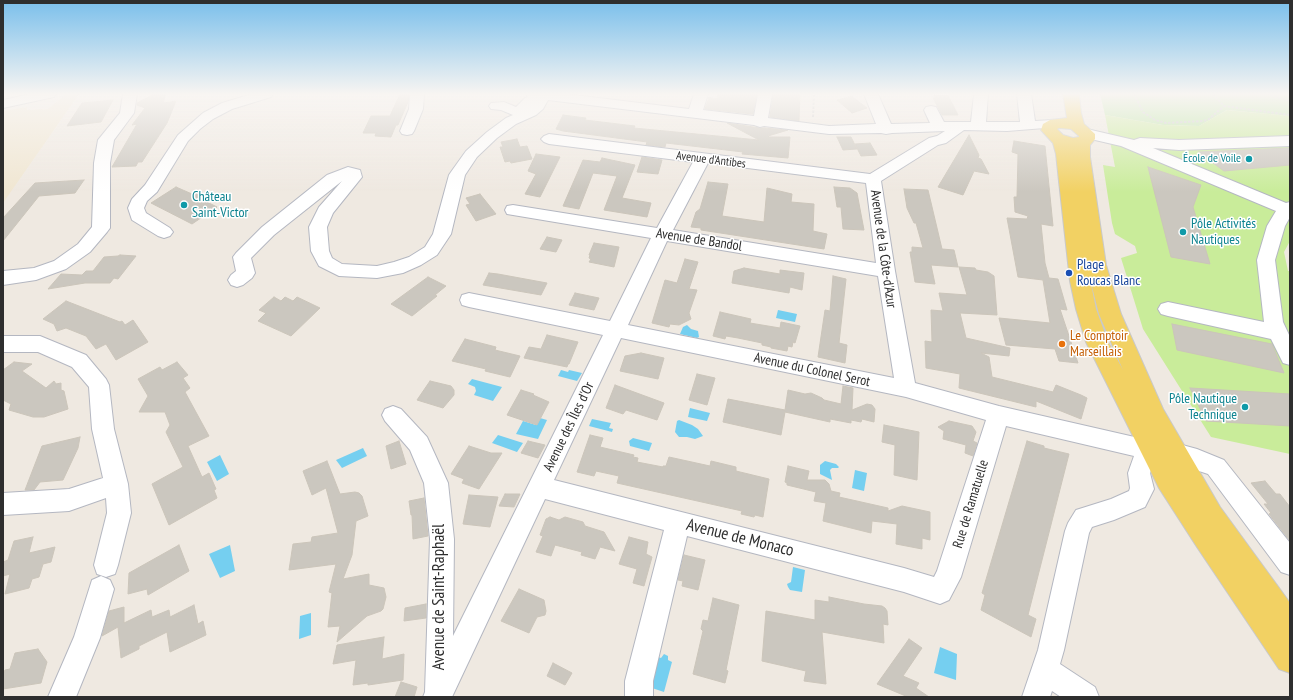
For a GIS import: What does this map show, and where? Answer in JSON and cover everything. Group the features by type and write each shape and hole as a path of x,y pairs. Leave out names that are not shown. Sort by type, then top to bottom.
{"main road":[{"path":"1065,127 1081,157 1090,230 1100,285 1122,344 1154,414 1168,480 1206,538 1290,658"},
{"path":"1067,132 1069,127"},
{"path":"1163,452 1211,516 1290,627"}],"street":[{"path":"3,278 36,274 60,265 84,248 101,228 102,163 106,140 116,127"},
{"path":"164,232 138,216 136,208 140,199 151,188 161,170 183,138 194,127"},
{"path":"407,131 409,127"},
{"path":"237,280 246,273 242,257 268,231 333,180 348,172 354,173 354,177 325,211 318,227 320,251 325,262 339,270 377,272 397,268 415,261 431,251 442,234 457,175 471,154 503,127"},
{"path":"795,127 852,131 886,130 932,135 932,127"},
{"name":"Avenue de la Côte-d'Azur","path":"906,389 886,271 873,180 932,135 942,140 962,127"},
{"path":"997,127 1067,132"},
{"path":"1007,127 1014,127"},
{"path":"1032,127 1125,142 1179,146 1290,141"},
{"name":"Avenue d'Antibes","path":"549,140 873,180"},
{"path":"1125,142 1288,208 1276,226 1266,260 1273,322 1290,357"},
{"name":"Avenue des Îles d'Or","path":"437,696 662,234 702,158"},
{"name":"Avenue de Bandol","path":"513,210 886,271"},
{"name":"Avenue du Colonel Serot","path":"469,300 906,389 999,415 1163,452 1197,458 1216,467 1290,562"},
{"path":"1168,310 1278,333"},
{"path":"3,344 40,344 79,361 99,384 103,429 116,484 119,513 103,577 87,638 62,697"},
{"name":"Avenue de Saint-Raphaël","path":"393,415 419,444 436,483 442,539 437,696"},
{"name":"Rue de Ramatuelle","path":"940,591 948,577 999,415"},
{"path":"1036,697 1053,642 1077,531 1084,518 1114,509 1137,499 1142,489 1139,473 1144,458 1163,452"},
{"path":"3,504 69,500 116,484"},
{"name":"Avenue de Monaco","path":"540,487 904,580 940,591"},
{"path":"639,697 639,682 678,522"},
{"path":"1044,669 1085,697"}],"shaded area":[{"path":"3,127 56,127 3,203"}],"green space":[{"path":"1107,127 1290,127 1290,241 1284,252 1288,271 1290,271 1290,454 1211,437 1143,329 1121,258 1137,253 1135,246 1115,234 1112,223 1103,165 1115,167"}],"water":[{"path":"778,310 797,314 795,322 776,318"},
{"path":"687,325 691,329 698,331 699,337 697,338 680,334 683,327"},
{"path":"561,370 582,373 577,381 558,376"},
{"path":"472,379 502,387 493,401 474,395 476,391 475,387 468,384"},
{"path":"690,408 710,413 707,421 688,417"},
{"path":"540,418 547,420 538,439 516,434 523,421 536,425"},
{"path":"592,419 611,423 609,428 613,429 612,432 589,426"},
{"path":"679,420 698,429 703,436 695,439 679,437 675,432 677,421"},
{"path":"498,435 523,443 517,452 492,443"},
{"path":"633,438 652,443 649,451 630,446 629,441"},
{"path":"363,448 367,456 342,468 336,460"},
{"path":"220,455 229,474 217,481 207,462"},
{"path":"825,461 836,464 839,467 832,468 830,470 832,480 820,474 820,465"},
{"path":"855,470 867,473 864,491 852,488"},
{"path":"230,545 235,571 220,578 209,554"},
{"path":"793,567 805,570 802,592 790,590 788,587 787,584 791,582"},
{"path":"311,613 311,635 299,639 300,616"},
{"path":"940,647 957,654 956,680 934,673"},
{"path":"664,654 668,656 668,660 672,662 664,692 649,687 658,657 661,658"}],"building":[{"path":"135,127 165,127 142,162 138,162 136,166 112,167"},
{"path":"366,127 395,127 391,137 375,136 376,133 363,133"},
{"path":"557,127 635,127 634,128 759,140 734,127 751,127 788,130 768,136 790,137 788,158 742,154 743,152 666,143 665,147 646,145 647,142 556,129"},
{"path":"969,135 979,155 978,158 981,159 989,174 974,171 963,195 938,187"},
{"path":"837,137 851,137 857,149 843,150"},
{"path":"517,139 520,147 527,146 532,159 511,163 510,161 505,162 500,147 503,147 501,142"},
{"path":"1014,141 1045,146 1053,226 1041,224 1045,263 1049,278 1058,279 1067,310 1060,309 1078,363 1059,361 1055,349 1006,345 999,318 1050,323 1043,280 1018,277 1007,218 1027,219 1028,216 1015,212 1014,197 1017,197 1018,154 1012,152"},
{"path":"870,143 877,155 861,156 855,144"},
{"name":"École de Voile","path":"1290,148 1290,165 1224,171 1198,152"},
{"path":"536,154 560,157 540,197 525,194 536,174 528,171"},
{"path":"642,157 662,160 658,174 637,172"},
{"path":"602,158 635,165 622,198 651,203 647,217 604,210 617,176 593,173 579,209 563,206 583,160 600,162"},
{"name":"Pôle Activités Nautiques","path":"1148,167 1201,185 1193,207 1210,264 1171,257"},
{"path":"84,180 75,193 39,196 3,241 3,218 35,183"},
{"path":"708,182 728,184 722,216 764,222 767,188 792,194 791,202 814,204 813,231 827,234 824,249 701,230 701,228 691,227 696,212 700,209"},
{"name":"Château Saint-Victor","path":"176,187 192,194 203,193 201,199 217,207 192,224 151,203"},
{"path":"834,187 850,188 857,193 864,230 843,229 841,207 837,207"},
{"path":"904,189 928,190 942,249 954,250 958,267 931,265 935,284 915,282 910,252 912,252 912,247 923,248 916,223 914,223 907,208"},
{"path":"480,194 496,214 476,221 466,205 470,204 466,198"},
{"path":"547,237 562,240 556,252 540,249"},
{"path":"594,243 619,247 614,267 589,262 591,259 589,258 589,255"},
{"path":"120,255 136,256 118,279 114,278 110,283 85,283 48,289 61,274 82,275 86,271 93,271 104,257"},
{"path":"685,259 698,262 689,289 697,290 689,313 691,319 679,325 670,324 669,327 652,323 665,280 677,283"},
{"path":"959,267 975,268 976,270 988,272 994,276 997,315 960,313 966,338 1010,348 1009,356 981,353 989,357 992,377 1053,392 1056,385 1081,395 1087,398 1081,419 1036,401 1036,407 959,388 960,374 926,368 925,341 932,342 931,310 943,311 939,293 967,295"},
{"path":"744,268 780,274 780,270 804,273 802,290 790,287 789,293 732,283 734,271"},
{"path":"489,273 547,283 541,295 483,285"},
{"path":"833,276 846,279 839,343 847,345 845,363 818,357 825,310 830,311"},
{"path":"428,277 446,286 435,295 437,296 412,316 391,304"},
{"path":"575,293 599,298 594,310 569,305"},
{"path":"274,297 281,301 285,297 293,301 297,297 320,308 291,336 258,321 266,313 259,310"},
{"path":"66,301 120,322 122,321 125,325 133,320 148,342 116,360 106,344 96,349 86,336 66,328 57,331 54,324 43,319"},
{"path":"720,312 751,319 750,323 780,328 781,322 800,326 795,343 793,342 792,347 788,346 787,351 771,348 762,345 762,343 738,338 726,336 725,339 713,336"},
{"name":"Pôle Nautique Technique","path":"1172,324 1272,344 1284,373 1177,350"},
{"path":"547,335 578,342 567,367 524,358 529,347 541,349"},
{"path":"465,339 496,347 495,350 520,356 510,377 485,371 486,369 452,361"},
{"path":"641,353 664,358 658,379 620,371 625,356"},
{"path":"14,362 32,364 22,371 46,388 54,381 56,384 61,383 61,390 64,391 68,409 44,417 33,417 9,410 11,404 3,400 3,370"},
{"path":"177,362 188,375 183,378 190,388 185,392 209,436 188,446 202,477 209,473 216,489 214,490 217,498 169,525 152,484 183,467 166,432 170,425 165,412 139,412 148,396 138,379 160,367 162,370"},
{"path":"697,374 715,378 707,405 689,400"},
{"path":"430,381 451,386 454,390 454,395 443,408 417,400"},
{"path":"615,385 664,403 657,420 626,410 623,414 606,408"},
{"path":"843,386 853,388 852,410 867,404 872,405 875,409 874,422 862,419 861,422 851,420 851,423 830,419 830,422 785,412 781,435 723,422 728,399 785,410 788,390 805,394 811,393 824,400 841,404"},
{"name":"Pôle Nautique Technique","path":"1190,388 1290,394 1290,426 1206,421"},
{"path":"521,390 534,394 533,395 549,402 537,425 507,415"},
{"path":"949,421 972,426 976,432 973,441 977,443 973,456 965,453 966,445 943,439 944,431 938,427"},
{"path":"884,425 919,432 917,480 894,475 895,445 882,442"},
{"path":"590,435 603,438 600,447 634,455 633,457 638,458 637,462 663,467 666,466 669,457 710,466 711,461 736,467 736,471 769,479 763,517 755,515 754,517 741,514 742,511 617,483 619,476 596,471 594,476 577,472"},
{"path":"80,437 78,448 63,480 40,482 34,490 25,490 42,446"},
{"path":"399,441 406,464 391,469 386,446"},
{"path":"528,441 545,445 538,458 521,453"},
{"path":"1027,441 1044,446 1044,448 1069,454 1028,615 1036,619 1031,637 981,610 985,595 982,593"},
{"path":"469,446 491,453 502,453 479,489 462,483 464,479 451,474"},
{"path":"327,461 340,494 355,492 359,493 362,496 368,516 356,521 352,555 343,579 369,574 369,585 384,588 386,597 383,609 381,611 367,616 337,642 340,626 328,627 332,593 329,592 336,564 289,570 293,544 311,542 312,537 338,533 326,488 312,495 303,471"},
{"path":"788,466 809,471 807,480 825,480 829,484 831,491 840,493 839,497 888,508 888,511 902,506 930,512 930,540 922,538 922,549 896,544 897,524 872,521 871,533 823,521 826,503 814,501 816,492 787,485 785,482"},
{"path":"1265,481 1276,494 1280,494 1290,507 1290,541 1269,514 1271,513 1264,504 1268,504 1251,483"},
{"path":"505,494 520,494 514,507 499,506"},
{"path":"469,495 498,497 490,527 463,524"},
{"path":"424,498 428,536 413,539 412,515 409,501"},
{"path":"550,517 559,520 565,517 583,522 585,526 604,532 615,551 600,547 595,559 581,555 582,552 555,545 551,556 536,552 543,536 540,535 546,519"},
{"path":"33,537 29,553 55,547 51,562 43,564 39,577 32,579 29,588 5,594 10,574 3,576 3,562 8,560 14,541"},
{"path":"629,537 648,542 646,554 652,557 644,586 633,583 637,569 619,564"},
{"path":"179,545 189,571 148,595 147,589 128,594 129,573"},
{"path":"684,555 705,560 698,590 682,586 683,581 678,580"},
{"path":"519,589 544,600 546,611 545,615 537,617 529,633 501,621"},
{"path":"829,597 882,606 885,608 887,611 888,625 883,624 884,643 822,632 826,684 804,681 806,671 762,661 766,611 815,620 815,600 829,602"},
{"path":"713,598 739,605 726,670 728,671 725,683 693,674 703,631 701,629 703,620 708,621"},
{"path":"426,604 426,618 404,621 405,608"},
{"path":"194,605 198,624 203,621 206,635 170,652 167,632 139,646 139,649 121,658 118,627 102,636 109,611 124,607 124,623 151,610 152,617 169,610 170,617"},
{"path":"384,637 382,659 404,654 403,680 368,685 368,683 353,685 356,660 333,664 337,645"},
{"path":"909,639 922,648 903,676 919,683 916,688 929,697 908,697 877,684"},
{"path":"38,649 47,662 41,683 3,689 3,674 5,670 10,669 15,653"},
{"path":"553,663 572,673 565,685 547,676"},
{"path":"401,682 417,687 414,697 395,697"}],"place":[{"name":"École de Voile","path":"1249,159"},
{"name":"Château Saint-Victor","path":"184,205"},
{"name":"Pôle Activités Nautiques","path":"1183,232"},
{"name":"Plage Roucas Blanc","path":"1069,273"},
{"name":"Le Comptoir Marseillais","path":"1062,344"},
{"name":"Pôle Nautique Technique","path":"1245,407"}]}
